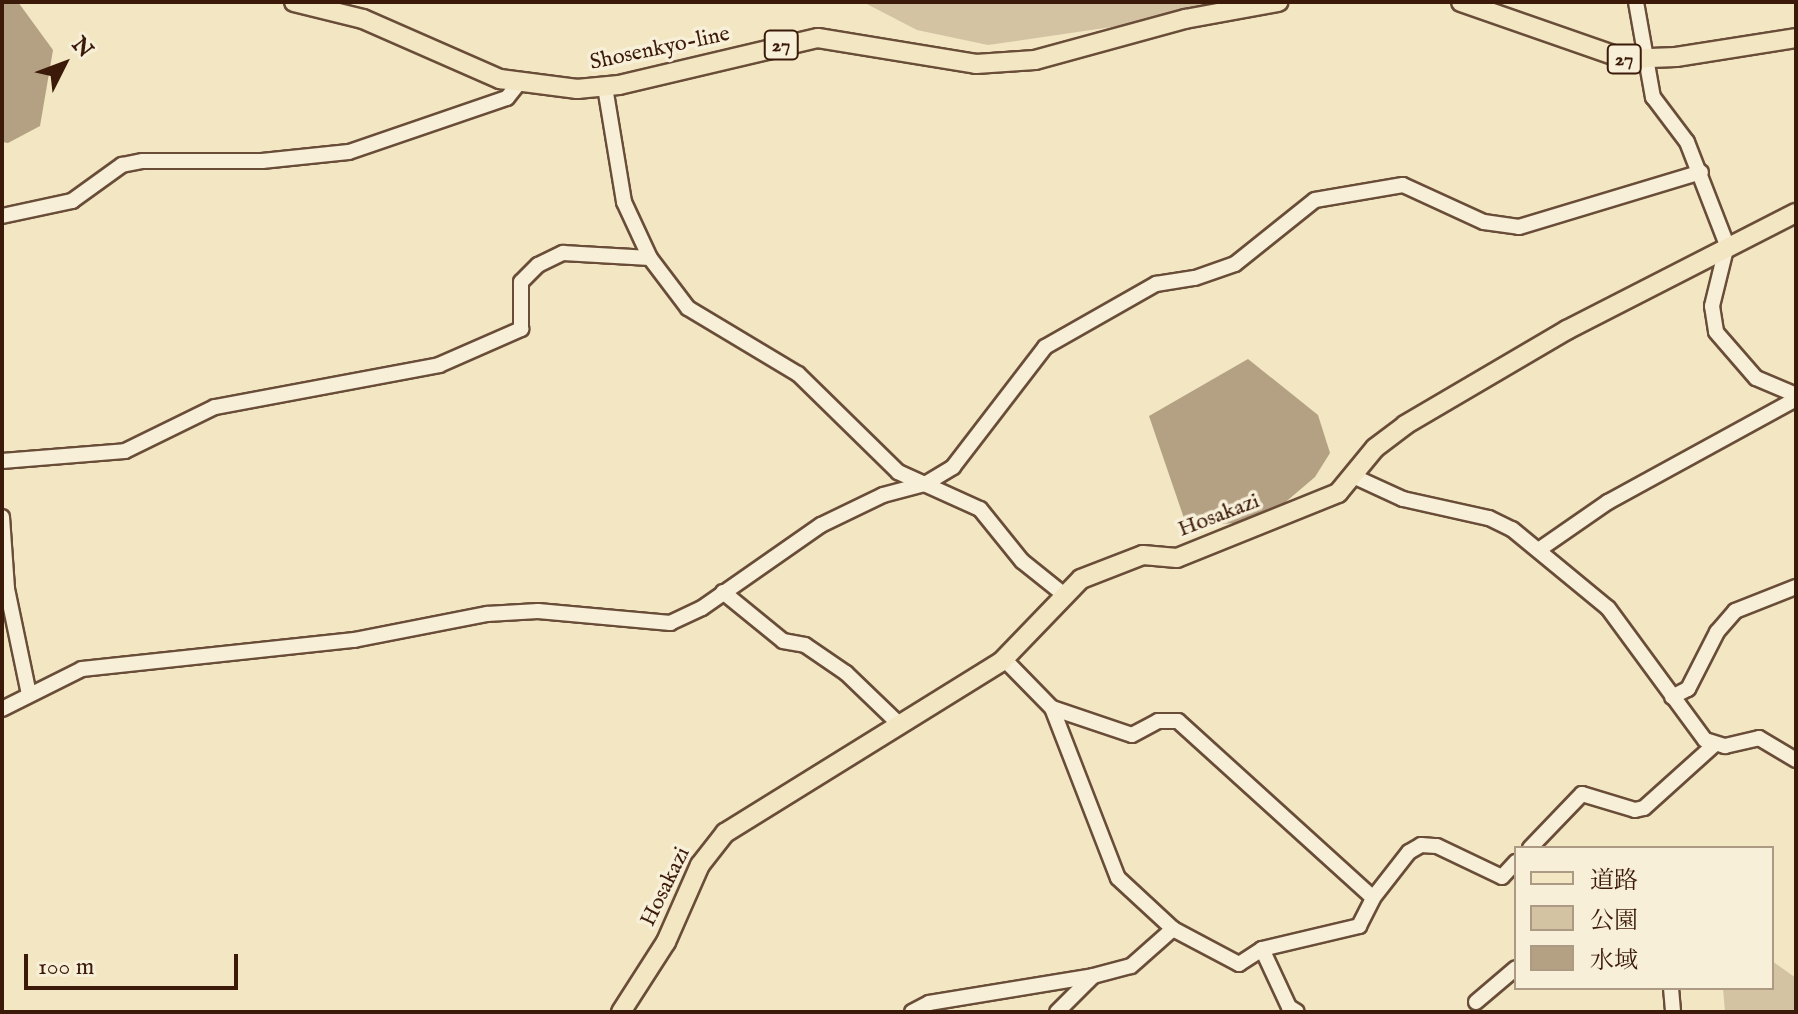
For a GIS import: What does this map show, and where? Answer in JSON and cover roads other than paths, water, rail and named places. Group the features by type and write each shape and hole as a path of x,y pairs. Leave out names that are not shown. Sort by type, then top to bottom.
{"main road":[{"name":"Shosenkyo-line","path":"294,2 374,23 518,84 605,87 818,38 976,64 1021,62 1185,19 1278,2"},
{"name":"27","path":"1461,2 1566,40 1643,61 1796,38"},
{"name":"Hosakazi","path":"621,1012 666,942 700,865 725,833 1004,659 1062,593 1111,564 1143,555 1177,558 1220,544 1338,493 1355,477 1375,448 1405,425 1727,245 1796,213"}],"street":[{"path":"1636,2 1643,61 1653,97 1687,142 1727,245 1712,306 1716,332 1756,378 1796,397"},
{"path":"2,216 72,201 122,165 143,161 262,161 349,152 507,98 518,84"},
{"path":"605,87 624,202 650,258 688,308 798,374 875,453 898,472 980,509 1022,561 1062,593"},
{"path":"2,709 60,677 107,665 354,640 487,614 538,611 670,623 723,592 821,525 883,495 925,484 970,449 1045,347 1156,284 1195,278 1235,264 1315,200 1403,185 1484,222 1519,227 1701,172"},
{"path":"2,461 125,451 215,407 439,365 521,329 521,282 538,265 563,253 650,258"},
{"path":"1540,549 1608,502 1796,397"},
{"path":"1355,477 1403,499 1489,518 1540,549 1608,608 1672,697 1714,745"},
{"path":"2,517 7,589 29,694"},
{"path":"1672,697 1688,689 1717,632 1735,611 1796,587"},
{"path":"723,592 783,641 805,645 846,673 899,724"},
{"path":"1004,659 1052,708 1118,878 1173,929 1239,964 1262,949 1359,926 1373,898 1409,852 1421,845 1437,846 1502,877 1514,867"},
{"path":"1052,708 1132,735 1158,721 1178,721 1373,898"},
{"path":"1532,846 1582,794 1635,810 1644,808 1714,745 1759,738 1796,760"},
{"path":"912,1012 929,1003 1093,976 1131,966 1173,929"},
{"path":"1262,949 1289,1007 1297,1012"},
{"path":"1476,1002 1514,970"},
{"path":"1057,1012 1093,976"},
{"path":"1671,990 1673,1012"}],"water":[{"path":"2,2 18,2 53,50 40,126 8,143 2,142"},
{"path":"1248,359 1318,415 1330,453 1315,477 1275,511 1246,522 1187,527 1149,416"}]}
